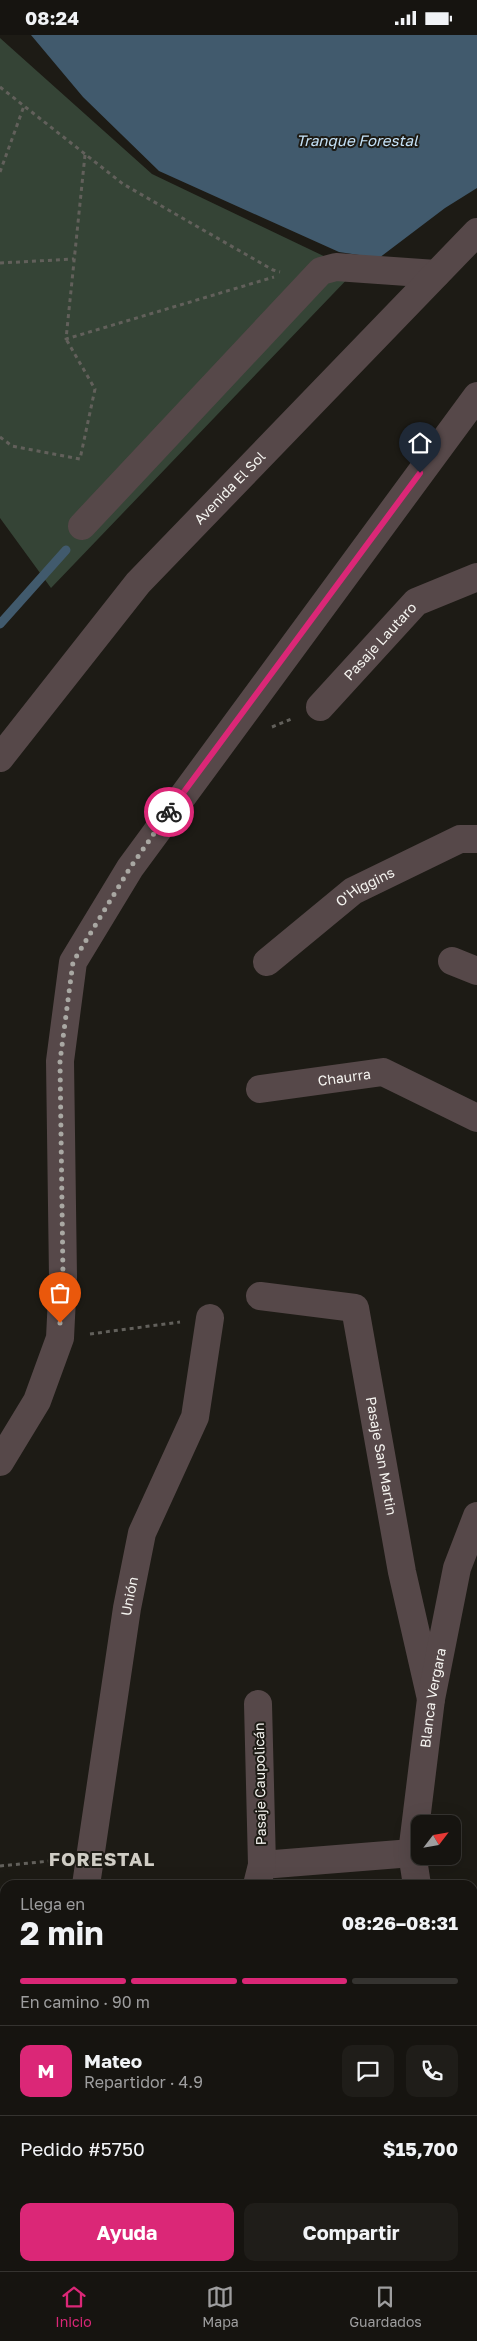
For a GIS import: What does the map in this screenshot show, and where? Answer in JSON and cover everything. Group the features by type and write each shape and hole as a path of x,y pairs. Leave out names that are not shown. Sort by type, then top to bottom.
{"street":[{"name":"Avenida El Sol","path":"0,758 138,583 477,232"},
{"path":"82,526 321,271 336,267 436,274"},
{"path":"0,1462 37,1401 60,1338 63,1277 60,1061 73,962 130,868 477,396"},
{"name":"Pasaje Lautaro","path":"320,707 416,602 477,577"},
{"name":"O'Higgins","path":"267,962 353,891 460,839 477,839"},
{"path":"452,961 477,971"},
{"name":"Chaurra","path":"260,1089 383,1072 477,1118"},
{"name":"Pasaje San Martin","path":"260,1296 356,1308 402,1572 431,1699"},
{"name":"Unión","path":"87,1880 127,1608 142,1533 195,1417 210,1318"},
{"name":"Blanca Vergara","path":"417,1815 431,1699 457,1568 477,1516"},
{"name":"Pasaje Caupolicán","path":"258,1704 260,1875 411,1853"},
{"name":"Blanca Vergara","path":"414,1865 416,1880"}],"path":[{"path":"0,87 122,184 273,270 286,273 66,339"},
{"path":"0,172 24,105"},
{"path":"0,437 12,446 80,459 95,389 66,339 85,155"},
{"path":"0,263 74,259"},
{"path":"60,1338 210,1318"},
{"path":"0,1866 90,1856"}],"green space":[{"path":"0,38 152,174 355,271 51,588 0,518"}],"water":[{"name":"Tranque Forestal","path":"31,35 477,35 477,188 445,208 379,258 339,252 159,171 83,97"}],"waterway":[{"path":"0,624 66,550"}],"way so far":[{"path":"60,1323 63,1277 60,1061 73,962 130,868 169,812"}],"district":[{"name":"FORESTAL","path":"102,1859"}],"route":[{"path":"169,812 420,473"}]}
